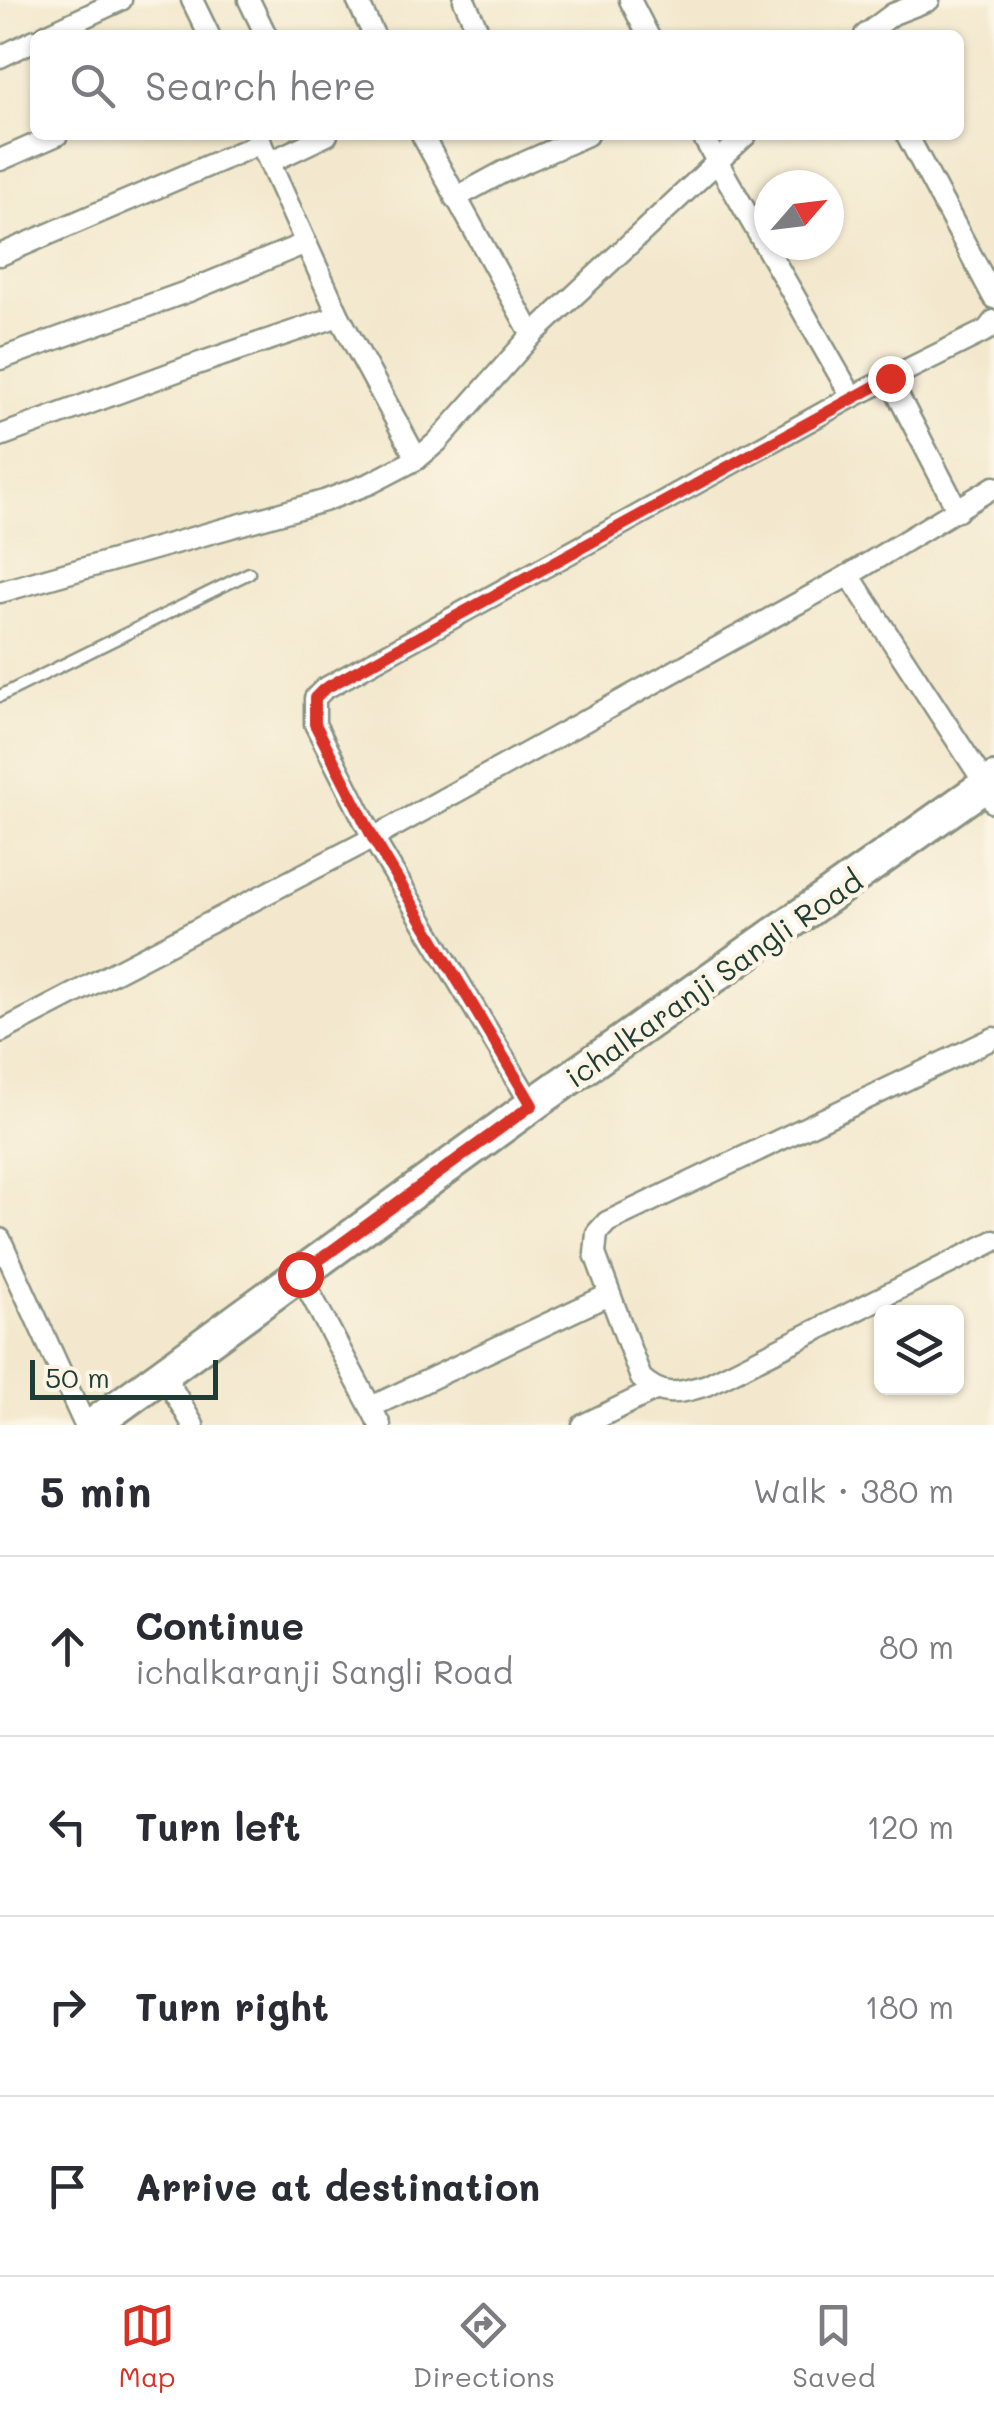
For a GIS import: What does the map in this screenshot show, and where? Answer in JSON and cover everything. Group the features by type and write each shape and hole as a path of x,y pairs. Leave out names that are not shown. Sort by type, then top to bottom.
{"main road":[{"name":"ichalkaranji Sangli Road","path":"93,1425 532,1105 991,789"}],"street":[{"path":"57,30 120,0"},
{"path":"192,0 207,30"},
{"path":"249,0 264,30"},
{"path":"357,0 372,30"},
{"path":"464,0 478,30"},
{"path":"630,0 645,30"},
{"path":"870,30 894,7 929,0"},
{"path":"0,57 30,42"},
{"path":"0,160 45,140"},
{"path":"0,255 262,147 300,140"},
{"path":"425,140 532,336"},
{"path":"455,198 576,140"},
{"path":"705,140 852,396"},
{"path":"0,592 324,502 417,459 532,336 740,140"},
{"path":"910,140 994,298"},
{"path":"262,147 339,316 417,459"},
{"path":"0,359 190,291 306,243"},
{"path":"0,436 339,316"},
{"path":"532,1105 373,838 315,724 315,698 324,689 852,396 987,330 994,321"},
{"path":"890,378 958,511"},
{"path":"0,1032 373,838 849,575 994,488"},
{"path":"849,575 991,789"},
{"path":"994,1038 606,1222 598,1232 595,1254 641,1378 655,1390 678,1393 708,1385 994,1241"},
{"path":"0,1238 86,1425"},
{"path":"300,1274 376,1416 608,1295"},
{"path":"163,1372 193,1425"},
{"path":"583,1425 655,1390"}],"lane":[{"path":"0,696 250,573"}],"route":[{"path":"300,1274 532,1105 373,838 315,724 315,698 324,689 890,378"}]}
